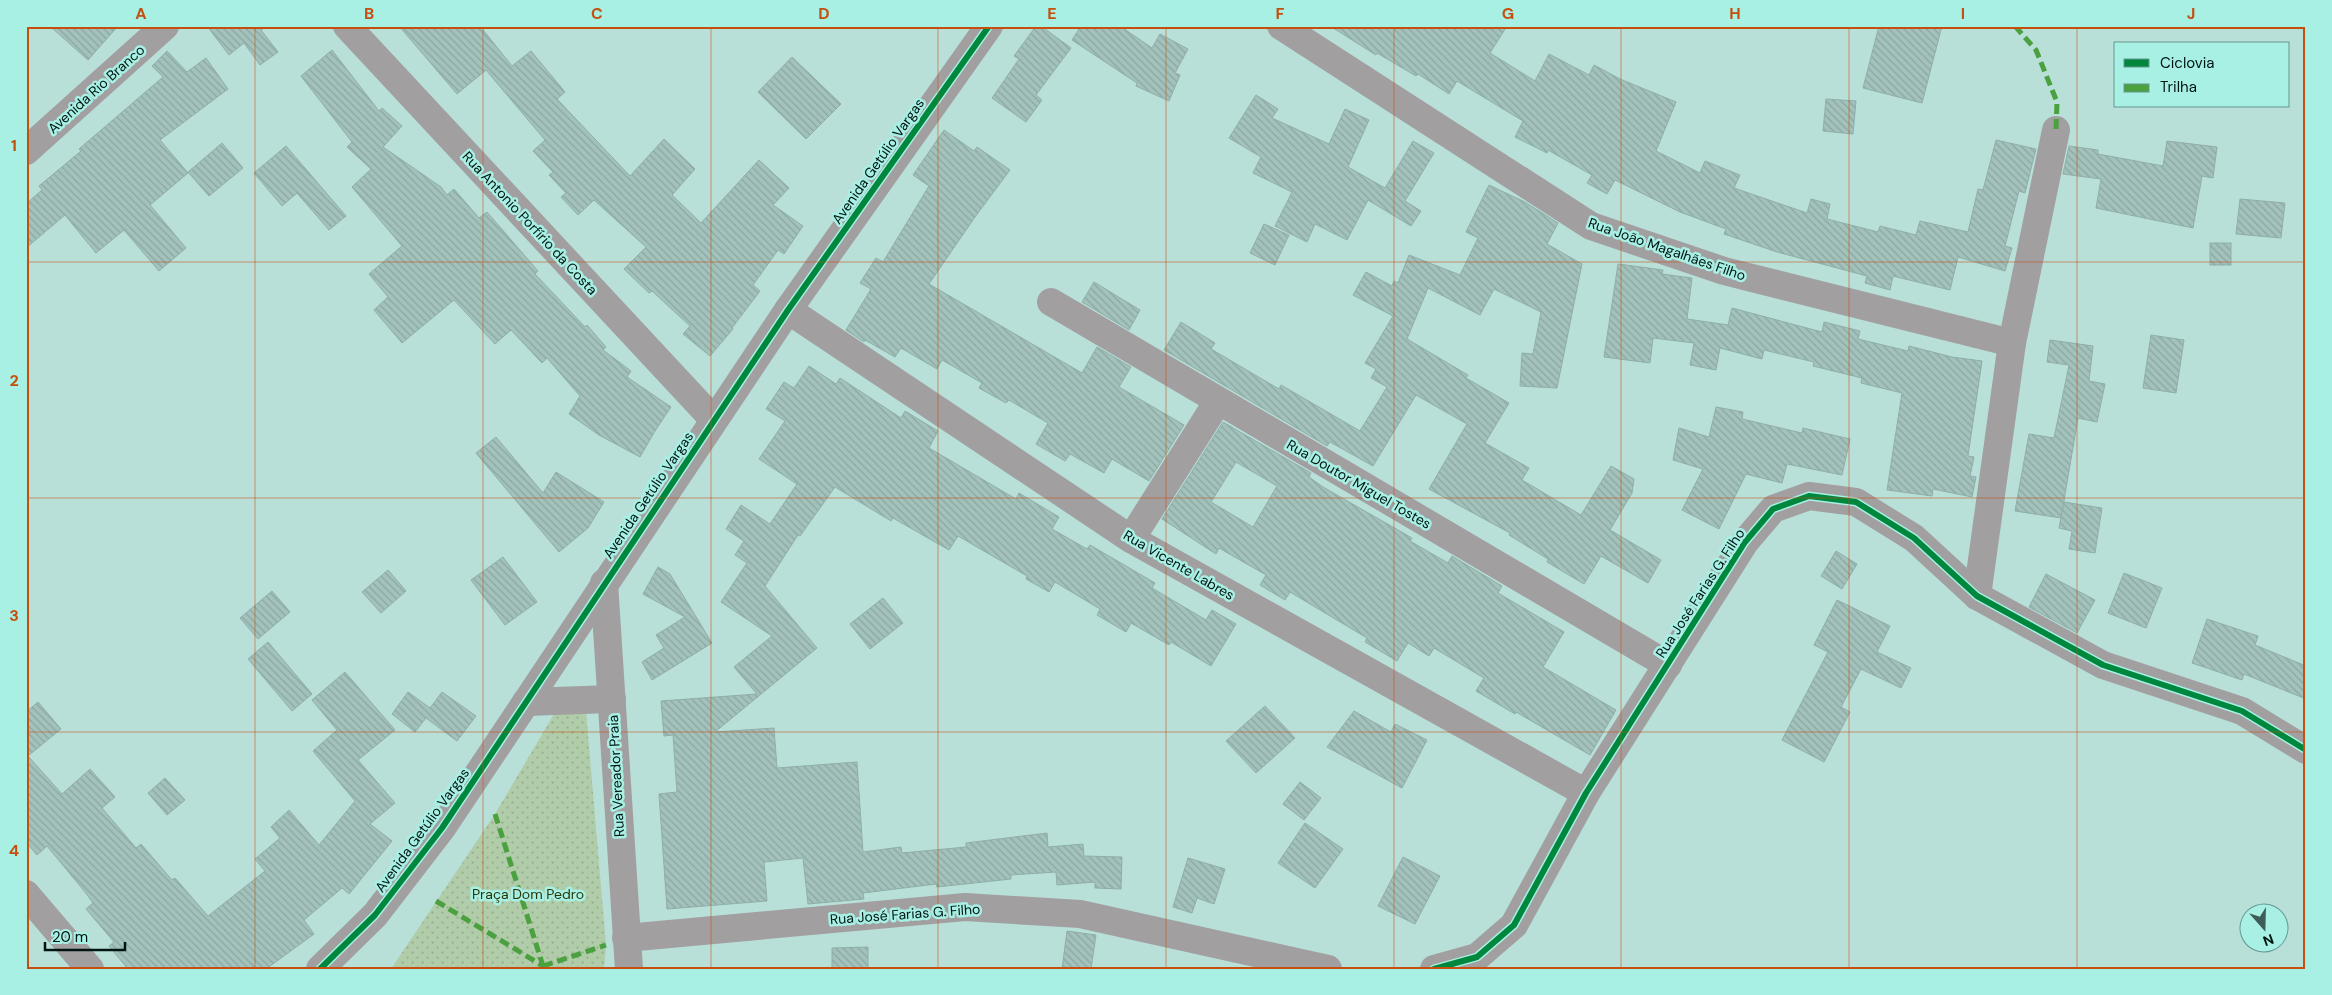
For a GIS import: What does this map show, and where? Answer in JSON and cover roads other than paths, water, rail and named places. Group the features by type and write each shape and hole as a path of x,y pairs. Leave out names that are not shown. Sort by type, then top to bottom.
{"street":[{"name":"Avenida Rio Branco","path":"26,151 165,26"},
{"name":"Rua Antonio Porfírio da Costa","path":"347,26 713,419"},
{"name":"Avenida Getúlio Vargas","path":"320,969 375,915 442,828 713,419 989,26"},
{"name":"Rua João Magalhães Filho","path":"1281,26 1591,226 1724,271 2012,343"},
{"path":"1977,596 2012,343 2056,130"},
{"name":"Rua Doutor Miguel Tostes","path":"1051,302 1218,402 1668,665"},
{"name":"Rua Vicente Labres","path":"788,310 1131,539 1586,793"},
{"path":"1131,539 1218,402"},
{"name":"Rua José Farias G. Filho","path":"1434,969 1477,957 1514,925 1586,793 1745,542 1773,509 1809,496 1856,502 1914,538 1977,596 2103,665 2242,711 2306,750"},
{"name":"Rua Vereador Praia","path":"604,584 629,969"},
{"path":"526,702 612,699"},
{"path":"26,894 90,969"},
{"name":"Rua José Farias G. Filho","path":"626,938 965,907 1080,914 1328,969"}],"park label":[{"name":"Praça Dom Pedro","path":"528,894"}]}
